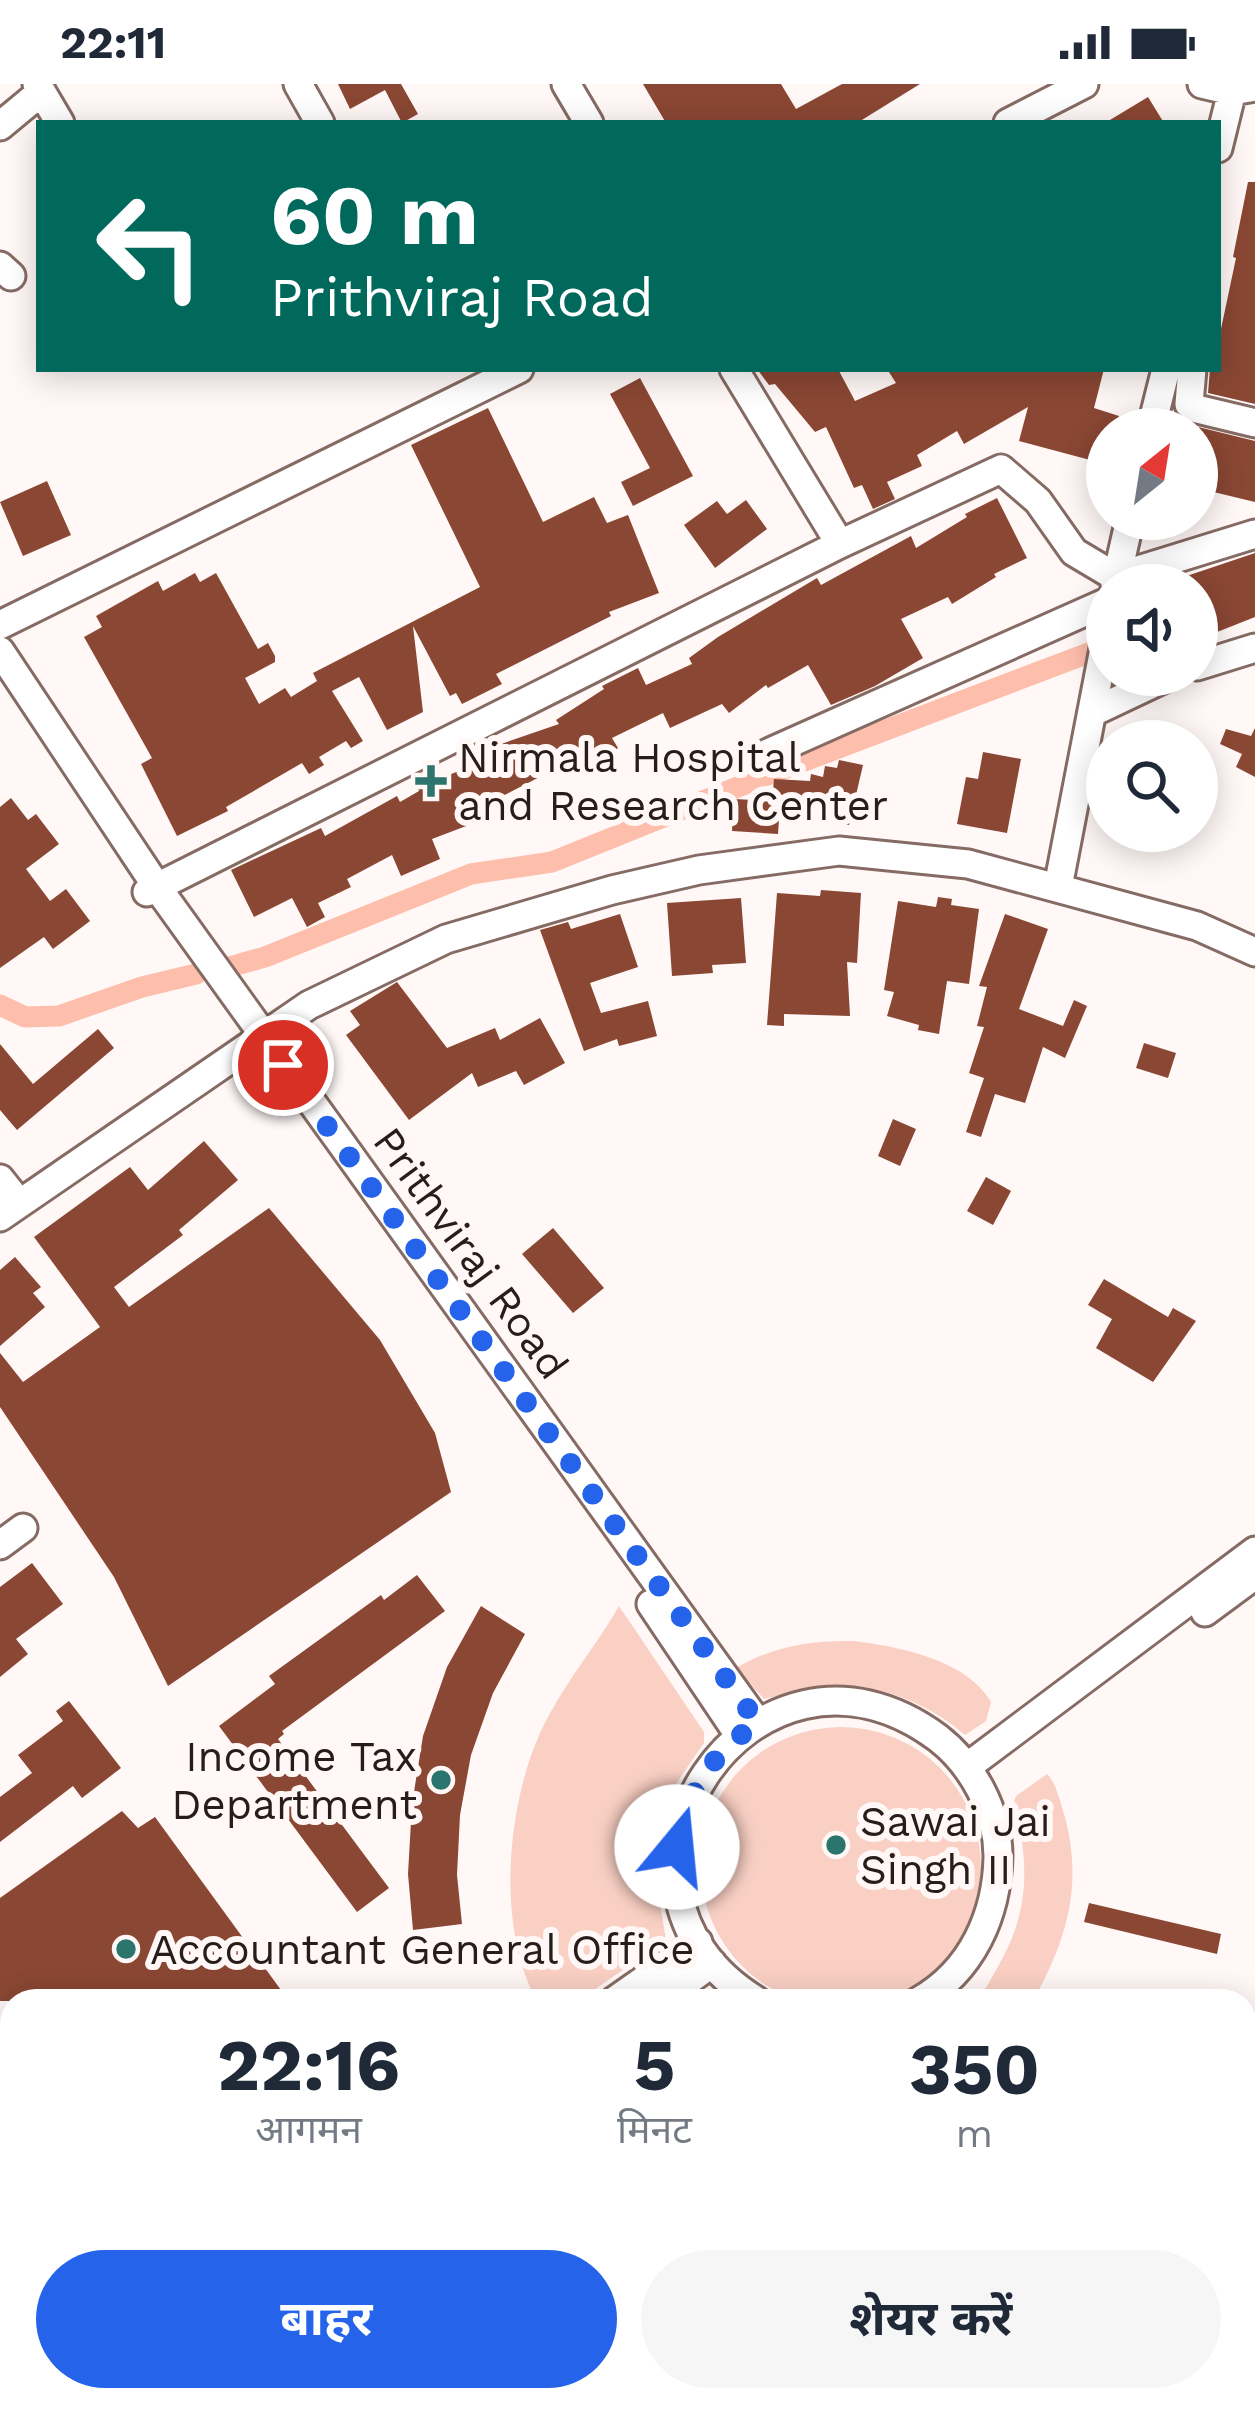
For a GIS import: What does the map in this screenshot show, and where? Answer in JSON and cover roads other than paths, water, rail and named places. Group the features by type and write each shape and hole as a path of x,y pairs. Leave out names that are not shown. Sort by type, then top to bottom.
{"street":[{"path":"298,84 318,120"},
{"path":"566,84 587,120"},
{"path":"1014,120 1084,84"},
{"path":"1202,84 1243,89 1221,141"},
{"path":"0,126 39,88 58,120"},
{"path":"0,625 513,372"},
{"path":"736,372 840,544"},
{"path":"1156,408 1165,372"},
{"path":"1192,372 1189,404 1255,424"},
{"path":"152,890 840,544 1001,469 1038,501 1087,564"},
{"path":"1176,564 1255,534"},
{"path":"768,753 1086,601"},
{"path":"1218,659 1255,648"},
{"name":"Prithviraj Road","path":"0,651 152,890"},
{"name":"Prithviraj Road","path":"0,682 152,890 617,1555 749,1729"},
{"path":"1058,887 1095,696"},
{"path":"1093,706 1118,696"},
{"path":"0,1179 9,1210 309,1005 446,939 699,870 839,851 968,865 1197,926 1255,952"},
{"path":"972,1774 1255,1551"},
{"path":"972,1774 1255,1575"},
{"path":"744,1989 705,1953 684,1912 677,1847 684,1815 716,1757 749,1729 789,1709 821,1702 871,1706 917,1723 972,1774 990,1813 998,1846 998,1881 990,1915 976,1946 938,1989"},
{"path":"637,1989 705,1953"},
{"path":"671,1989 705,1953"}],"waterway":[{"path":"229,967 471,874 552,862 1086,654"},
{"path":"0,1005 25,1017 59,1016 196,974"}],"place":[{"name":"Nirmala Hospital and Research Center","path":"431,781"},
{"name":"Income Tax Department","path":"441,1780"},
{"name":"Sawai Jai Singh II","path":"836,1845"},
{"name":"Accountant General Office","path":"126,1949"}]}
